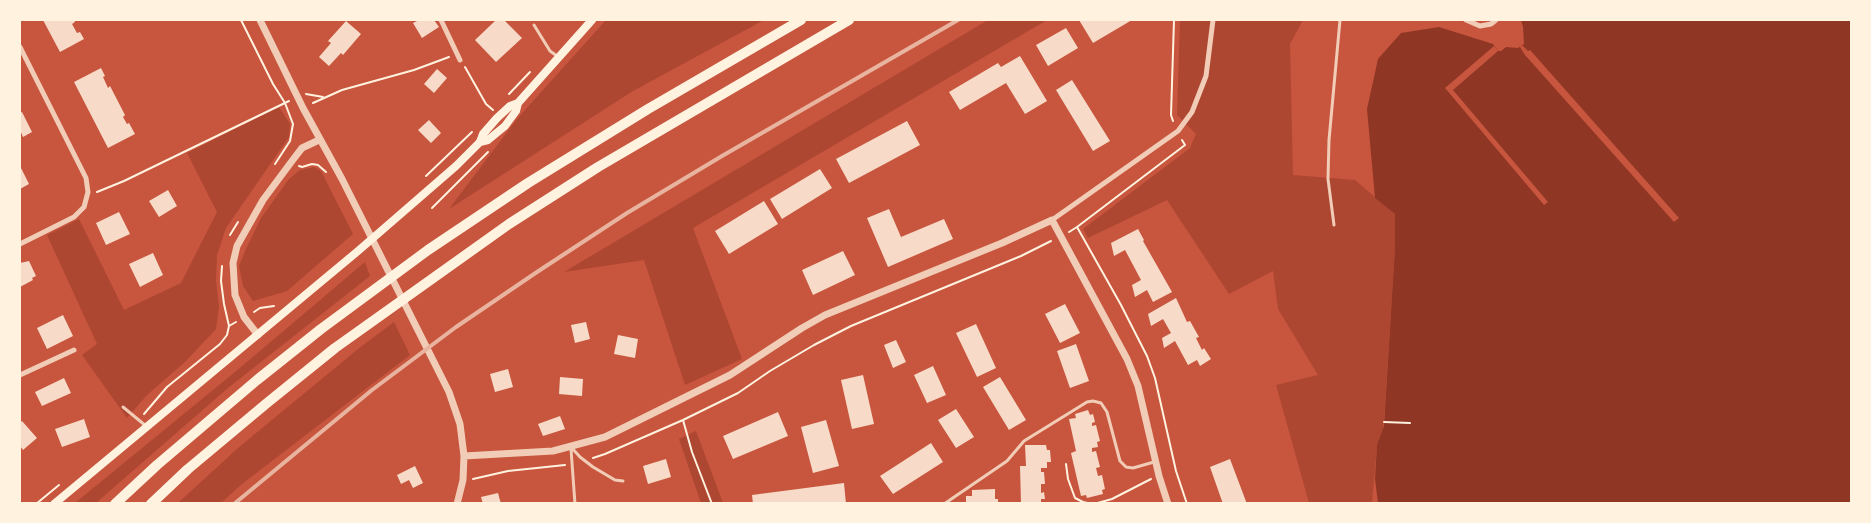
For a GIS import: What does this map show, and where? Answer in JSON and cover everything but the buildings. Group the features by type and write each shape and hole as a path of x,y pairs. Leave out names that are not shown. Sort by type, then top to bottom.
{"highway":[{"path":"115,504 257,380 321,329 428,250 528,183 648,109 801,20"},
{"path":"151,504 188,469 335,348 509,224 598,167 849,20"}],"main road":[{"path":"54,504 367,244 480,142 488,140 505,126 516,111 518,103 592,20"}],"street":[{"path":"260,20 319,140 342,179 450,392 460,424 464,456 463,480 457,504"},
{"path":"441,20 460,60"},
{"path":"464,456 553,451 604,437 730,375 825,315 1002,243 1052,220 1178,131 1192,112 1206,76 1213,20"},
{"path":"1466,20 1480,26 1491,24 1496,20"},
{"path":"20,47 86,178 88,192 84,207 74,217 20,244"},
{"path":"258,335 239,308 233,284 233,263 237,246 263,200 302,148 319,140"},
{"path":"1052,220 1127,358 1137,386 1168,504"},
{"path":"20,375 74,350"}],"lane":[{"path":"1334,225 1328,179 1329,140 1340,20"},
{"path":"534,25 550,51 558,57"},
{"path":"944,504 1007,461 1024,441 1087,402 1101,403 1107,412 1120,461 1126,467 1133,468 1156,462"},
{"path":"123,407 147,427"},
{"path":"571,447 585,460 615,480 623,481"},
{"path":"571,447 575,504"}],"path":[{"path":"241,20 285,103 293,124 290,141 282,154 302,167 318,165 325,171 330,181"},
{"path":"585,460 605,454 683,420 738,393 770,371 850,326 1021,256 1077,227 1185,146 1171,115 1174,20"},
{"path":"303,108 322,97 414,70 457,53"},
{"path":"460,60 486,104 494,111"},
{"path":"88,192 100,192 285,103"},
{"path":"138,419 167,387 220,344 230,326 260,308 270,308 279,304"},
{"path":"683,420 692,452 712,504"},
{"path":"1384,422 1410,423"},
{"path":"463,480 508,471 573,464"},
{"path":"1066,464 1068,479 1076,498 1093,504 1112,499 1149,479 1176,471"},
{"path":"36,504 62,482"}],"shaded area":[{"path":"606,20 764,20 633,91 449,209 517,119"},
{"path":"988,20 1047,20 693,228 742,359 685,385 644,260 564,272"},
{"path":"1180,20 1303,20 1290,44 1293,175 1355,180 1395,214 1384,422 1382,435 1377,445 1372,503 1309,503 1276,385 1318,375 1278,309 1273,271 1229,294 1167,200 1088,238 1083,229 1190,148 1196,134 1177,115"},
{"path":"1521,20 1851,20 1851,503 1378,503 1375,479 1377,445 1384,426 1395,214 1375,198 1367,109 1378,59 1401,33 1439,27 1493,44 1498,51 1506,47 1518,48 1524,44"},
{"path":"279,107 290,124 289,137 226,228 217,255 216,281 219,307 216,329 185,362 147,395 127,418 82,355 97,344 47,235 79,219 124,310 181,283 217,212 187,153"},
{"path":"314,167 321,171 353,234 287,291 253,301 243,286 239,266 246,249 261,218 289,179 300,170"},
{"path":"365,262 370,276 228,388 96,503 75,503 241,367"},
{"path":"394,322 410,355 242,484 221,503 178,503 238,448"},
{"path":"696,431 723,503 701,503 679,439"}],"pier":[{"path":"1522,45 1528,51 1530,50 1679,218 1674,222 1525,55 1520,47"},
{"path":"1494,46 1498,51 1453,90 1548,202 1544,205 1445,88"}],"railway":[{"path":"234,504 372,390 456,327 537,272 627,213 722,156 958,20"}]}
